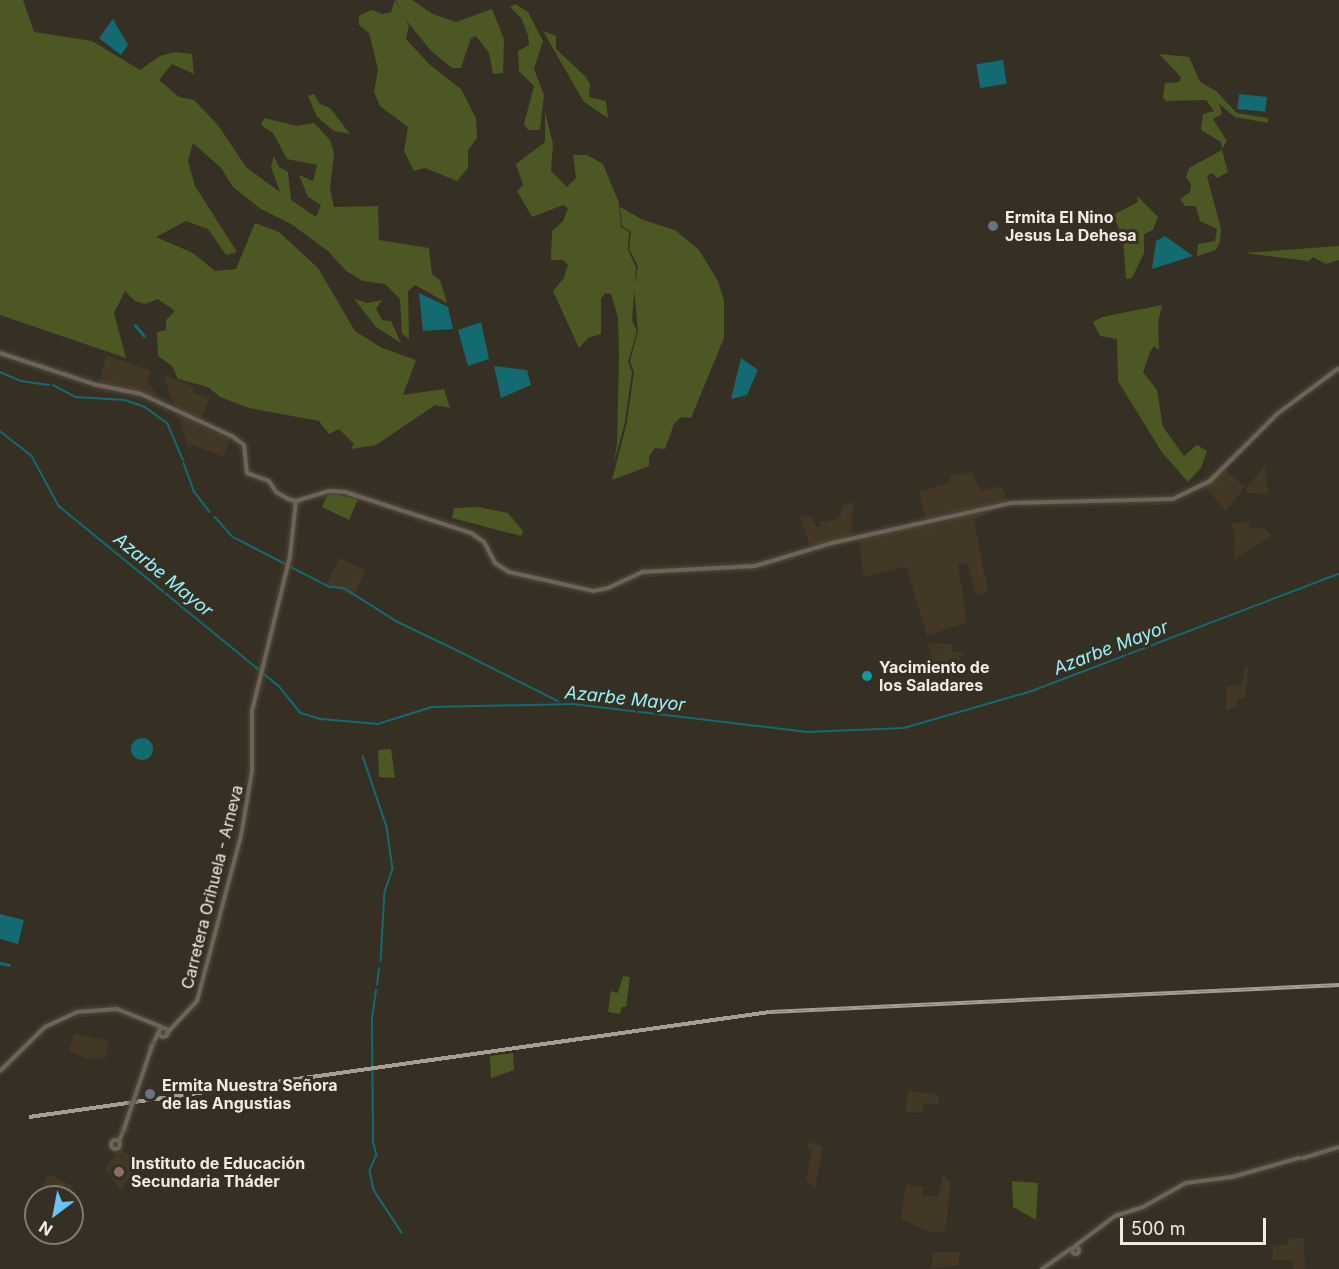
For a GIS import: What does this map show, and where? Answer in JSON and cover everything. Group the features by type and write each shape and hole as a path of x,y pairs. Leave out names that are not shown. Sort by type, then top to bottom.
{"main road":[{"path":"0,353 97,385 141,394 232,436 245,448 247,473 269,481 276,492 296,501 329,490 345,492 471,532 484,542 495,563 509,572 558,586 599,591 642,572 755,566 832,543 1011,503 1173,499 1210,481 1291,402 1339,368"},
{"name":"Carretera Orihuela - Arneva","path":"117,1140 124,1131 155,1040 162,1031 177,1024 197,1001 242,832 250,784 252,711 287,566 296,501"},
{"path":"0,1071 45,1028 76,1011 117,1009 148,1020 162,1031"},
{"path":"1044,1269 1075,1249 1115,1216 1143,1207 1186,1184 1232,1177 1339,1148"}],"shaded area":[{"path":"106,355 151,371 147,381 163,403 134,390 99,384"},
{"path":"163,374 194,387 192,392 209,399 199,425 230,438 224,457 192,445 190,451"},
{"path":"1265,466 1268,494 1247,493 1246,488"},
{"path":"1225,470 1245,487 1226,511 1205,487"},
{"path":"971,472 981,491 1001,486 1008,502 974,520 988,592 976,595 967,563 958,565 967,622 927,636 906,567 863,577 859,539 927,524 919,491 949,483 951,476"},
{"path":"845,503 853,503 852,536 810,546 800,517 812,516 816,527 821,526 820,522 838,519"},
{"path":"1249,522 1250,528 1264,528 1272,536 1234,560 1235,534 1231,523"},
{"path":"339,558 365,570 353,597 327,584"},
{"path":"928,643 951,644 952,652 965,653 951,671 935,671"},
{"path":"1245,666 1249,667 1245,698 1238,698 1237,707 1226,711 1226,687 1242,684"},
{"path":"74,1033 109,1041 105,1059 91,1057 90,1060 69,1051"},
{"path":"908,1091 939,1095 938,1104 924,1104 922,1113 905,1112"},
{"path":"808,1142 823,1146 815,1189 806,1179 812,1150 807,1149"},
{"name":"Instituto de Educación Secundaria Tháder","path":"120,1149 139,1161 121,1191 105,1169"},
{"path":"48,1174 71,1185 43,1185"},
{"path":"943,1175 951,1182 945,1232 929,1232 901,1219 906,1184 923,1187 922,1196 938,1197"},
{"path":"1304,1238 1305,1269 1293,1269 1292,1260 1273,1260 1272,1246 1286,1245 1290,1239"},
{"path":"933,1252 959,1252 959,1265 927,1269 933,1264"}],"green space":[{"path":"0,0 23,0 34,32 92,41 140,70 160,56 175,52 192,54 194,74 172,64 159,80 179,97 194,100 218,125 246,167 280,192 271,167 274,156 279,167 288,172 291,200 316,217 321,205 308,197 299,175 313,181 317,165 287,159 273,133 261,125 264,118 297,126 314,123 330,140 334,153 330,189 334,207 378,206 379,240 429,248 432,274 440,280 447,303 415,285 408,291 409,339 402,334 400,299 385,284 363,281 346,271 328,251 291,224 261,209 233,187 221,168 193,143 188,161 195,186 237,252 226,255 208,229 186,221 156,237 193,253 215,271 236,269 255,223 279,232 318,268 355,331 382,348 416,360 403,395 444,389 450,408 435,405 376,445 351,449 354,444 339,429 329,434 319,421 249,408 220,397 208,387 178,379 172,366 158,356 157,332 166,330 166,320 175,311 158,299 145,304 135,301 125,291 114,313 126,358 0,315"},
{"path":"395,0 409,26 406,39 429,64 461,89 476,118 477,138 468,150 468,168 457,181 425,168 414,171 404,151 408,127 380,106 374,92 378,69 369,33 359,25 359,16 371,10 383,14 391,12"},
{"path":"396,0 412,0 433,14 456,22 492,9 504,39 503,73 493,74 489,53 476,36 471,38 461,68 452,68 431,51 403,16"},
{"path":"515,4 528,12 543,41 534,69 544,95 540,130 528,130 524,124 534,86 519,71 518,51 529,45 528,35 521,18 510,7"},
{"path":"543,31 556,36 556,49 585,76 590,84 589,97 606,101 608,118 584,102"},
{"path":"1159,54 1189,57 1200,82 1216,91 1237,113 1268,118 1268,123 1235,117 1219,104 1222,114 1213,119 1227,141 1222,149 1221,142 1201,130 1203,114 1214,111 1206,100 1166,101 1163,97 1165,83 1179,82 1181,77"},
{"path":"314,94 320,104 330,108 350,134 334,131 317,117 308,96"},
{"path":"545,112 553,144 551,171 567,187 576,178 573,155 587,155 603,164 619,203 621,227 629,232 628,250 636,267 632,320 637,331 628,362 632,372 625,422 613,466 617,445 619,355 618,318 611,294 605,293 601,299 601,334 588,338 579,348 553,291 564,278 568,265 563,260 551,260 552,231 563,221 568,208 563,205 532,217 517,191 523,185 516,164 545,142"},
{"path":"1222,150 1228,172 1217,178 1212,173 1207,176 1221,229 1220,241 1216,250 1197,256 1198,244 1215,241 1217,229 1200,221 1196,206 1185,206 1180,199 1190,192 1191,184 1186,177 1189,168"},
{"path":"1137,196 1158,217 1153,230 1144,234 1144,253 1132,278 1126,279 1123,238 1113,215 1138,202"},
{"path":"620,207 643,220 675,230 699,250 718,281 724,301 724,338 691,418 681,417 674,424 665,449 655,448 649,456 649,466 612,480 627,422 634,372 630,361 638,331 634,288 638,266 629,249 631,232 622,226"},
{"path":"1339,246 1339,260 1326,264 1313,257 1309,261 1244,253"},
{"path":"354,299 367,303 382,300 376,309 382,320 391,321 401,343 376,327"},
{"path":"1162,305 1158,323 1159,350 1154,346 1143,372 1157,390 1163,427 1184,456 1197,445 1207,451 1201,468 1188,482 1161,451 1118,381 1117,339 1100,336 1093,322 1102,317"},
{"path":"328,493 358,499 349,520 322,507"},
{"path":"478,507 508,513 523,531 521,536 452,518 454,508"},
{"path":"391,749 395,778 379,777 378,750"},
{"path":"623,976 630,977 626,1007 622,1007 620,1014 608,1012 611,991 618,993"},
{"path":"513,1053 514,1070 491,1078 490,1056"},
{"path":"1012,1181 1038,1183 1036,1220 1013,1207"}],"water":[{"path":"113,19 128,45 121,55 99,38"},
{"path":"1003,60 1007,84 980,88 976,64"},
{"path":"1239,94 1267,97 1265,112 1237,109"},
{"path":"1165,236 1193,256 1152,269 1156,241"},
{"path":"419,293 448,307 453,329 423,331"},
{"path":"481,322 489,359 468,366 458,330"},
{"path":"741,358 758,370 747,395 731,399"},
{"path":"494,366 527,370 531,385 501,398"},
{"path":"142,738 150,741 153,749 150,757 142,760 134,757 131,749 134,741"},
{"path":"0,914 24,920 18,944 0,939"}],"waterway":[{"path":"135,325 144,336"},
{"path":"0,372 21,381 49,385"},
{"path":"53,385 76,397 125,400 145,407 168,424 183,460"},
{"name":"Azarbe Mayor","path":"0,431 32,456 59,506 279,686 301,713 321,719 378,724 432,707 573,704 807,732 904,728 1032,691 1339,574"},
{"path":"184,463 194,491 210,512"},
{"path":"215,517 233,537"},
{"path":"235,538 330,587 344,588 396,621 467,655"},
{"path":"468,656 558,701"},
{"path":"363,756 387,827 393,869 385,892 381,961"},
{"path":"0,963 9,965"},
{"path":"377,985 379,969"},
{"path":"373,1140 372,1019 376,990"},
{"path":"373,1141 377,1155 370,1171 374,1190 402,1233"}],"railway":[{"path":"29,1117 770,1012 1339,985"}],"place":[{"name":"Ermita El Nino Jesus La Dehesa","path":"993,226"},
{"name":"Yacimiento de los Saladares","path":"867,676"},
{"name":"Ermita Nuestra Señora de las Angustias","path":"150,1094"},
{"name":"Instituto de Educación Secundaria Tháder","path":"119,1172"}]}
